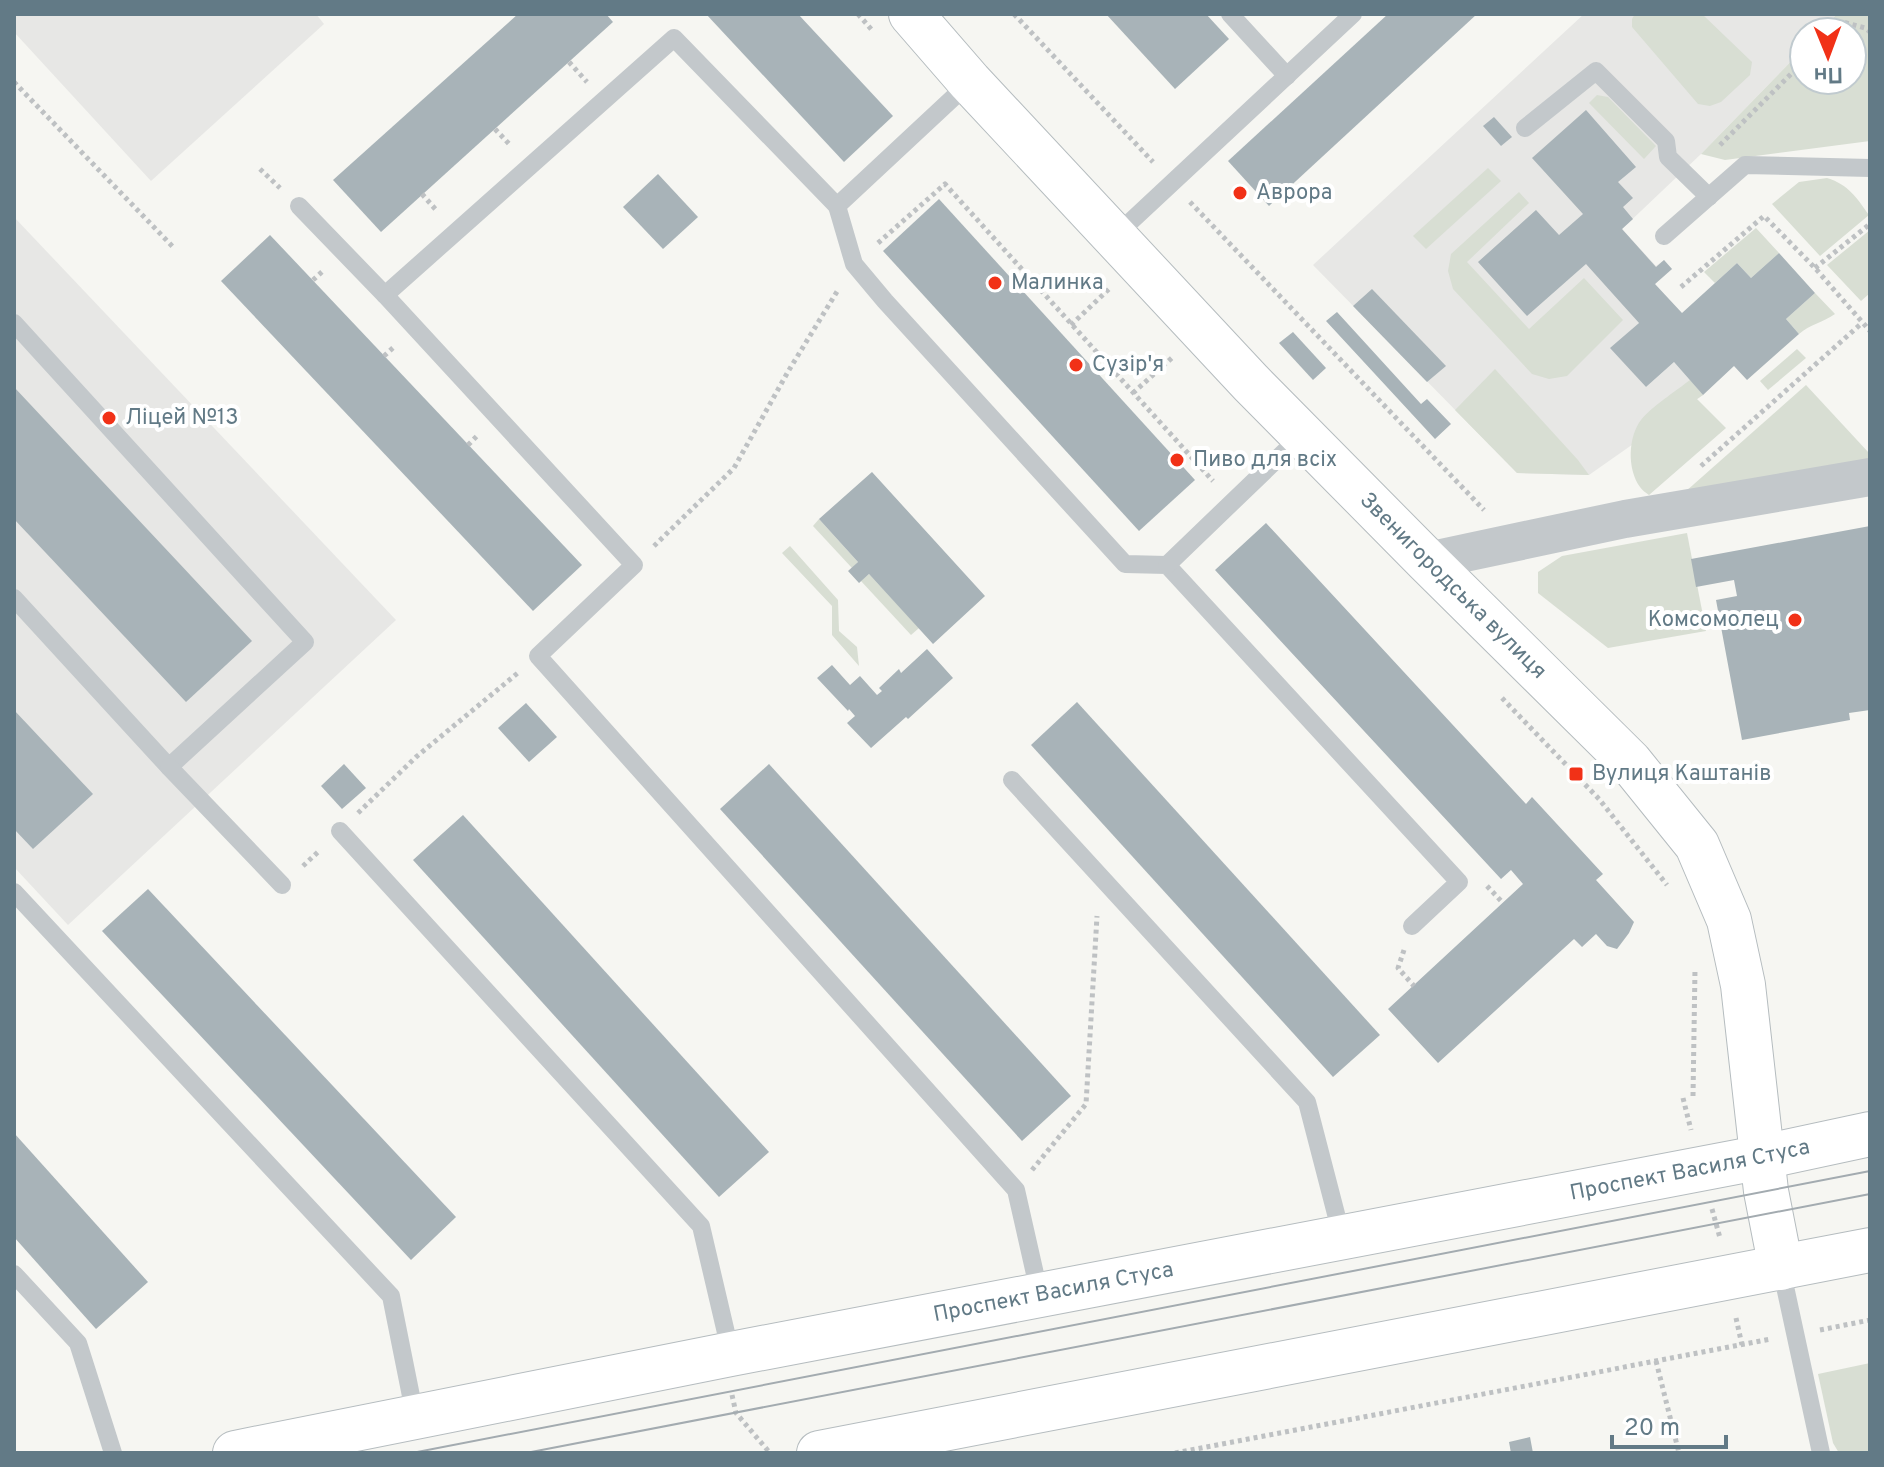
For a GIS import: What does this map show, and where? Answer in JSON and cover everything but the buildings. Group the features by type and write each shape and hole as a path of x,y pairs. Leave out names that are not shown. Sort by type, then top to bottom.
{"street":[{"name":"Звенигородська вулиця","path":"895,26 970,82 1251,383 1630,762 1697,845 1729,920 1743,985 1766,1191 1781,1268"},
{"path":"1427,561 1625,519 1870,477"},
{"name":"Проспект Василя Стуса","path":"235,1453 1870,1134"},
{"path":"819,1453 1870,1250"}],"lane":[{"path":"1230,14 1287,76"},
{"path":"1114,237 1353,14"},
{"path":"385,295 674,38 837,206 854,264 1125,564 1167,565 1302,435"},
{"path":"1525,128 1596,71 1666,141 1668,157 1709,197"},
{"path":"837,206 970,82"},
{"path":"1664,236 1745,165 1870,168"},
{"path":"299,206 634,565 538,656 1016,1190 1040,1296"},
{"path":"14,323 305,642 169,767"},
{"path":"1167,565 1459,882 1412,926"},
{"path":"14,598 282,885"},
{"path":"1012,780 1307,1102 1342,1237"},
{"path":"340,831 701,1226 731,1354"},
{"path":"14,892 391,1296 415,1416"},
{"path":"1781,1268 1821,1453"},
{"path":"14,1274 78,1343 113,1453"}],"path":[{"path":"858,14 895,26"},
{"path":"1014,14 1514,542"},
{"path":"1688,177 1788,77"},
{"path":"14,82 175,249"},
{"path":"634,565 734,468 854,264 945,184 1214,482"},
{"path":"1681,287 1764,216 1870,331"},
{"path":"1815,268 1870,224"},
{"path":"1071,325 1111,287"},
{"path":"1696,470 1862,323"},
{"path":"1133,393 1174,355 1184,366"},
{"path":"282,885 416,757 538,656"},
{"path":"1502,698 1599,799 1676,897"},
{"path":"1016,1190 1086,1104 1099,875"},
{"path":"1412,926 1398,968 1414,986"},
{"path":"1693,1096 1695,961"},
{"path":"1683,1098 1716,1223 1742,1345"},
{"path":"1175,1453 1205,1450 1870,1320"},
{"path":"1656,1361 1679,1453"}],"shaded area":[{"path":"14,14 316,14 324,24 151,181 14,32"},
{"path":"1584,14 1837,14 1788,16 1788,64 1622,229 1656,266 1664,260 1672,269 1627,309 1639,323 1611,348 1646,387 1674,362 1703,395 1589,475 1517,473 1313,265"},
{"path":"1635,14 1702,14 1752,62 1750,75 1721,102 1710,106 1698,104 1632,27"},
{"path":"1870,14 1870,141 1725,160 1701,154 1788,64 1788,96 1868,96 1868,16 1835,16"},
{"path":"1597,95 1608,97 1656,146 1644,159 1589,103"},
{"path":"1488,168 1501,181 1426,249 1413,236"},
{"path":"1827,178 1847,188 1869,215 1820,256 1772,204 1799,182"},
{"path":"1519,192 1529,203 1467,262 1529,329 1584,278 1623,320 1567,376 1549,379 1532,374 1453,289 1448,271 1451,254"},
{"name":"Ліцей №13","path":"14,217 396,620 68,925 14,867"},
{"path":"1756,228 1779,253 1751,278 1737,263 1715,283 1704,272"},
{"path":"1870,230 1870,293 1861,301 1827,265"},
{"path":"1815,293 1835,314 1799,334 1786,319"},
{"path":"1797,349 1806,358 1768,390 1760,381"},
{"path":"1495,369 1589,475 1517,473 1455,410"},
{"path":"1690,380 1703,395 1697,399 1726,428 1649,495 1640,487 1633,471 1631,453 1634,435 1645,415"},
{"path":"1806,385 1869,453 1870,459 1685,492"},
{"path":"819,519 858,562 852,568 813,526"},
{"path":"1687,533 1706,631 1608,648 1538,593 1538,572 1562,556"},
{"path":"790,546 838,600 839,631 857,647 859,666 832,635 832,606 782,553"},
{"path":"869,574 919,628 911,635 861,581"},
{"path":"1870,1363 1870,1453 1839,1453 1833,1443 1818,1374"}],"tram line":[{"path":"412,1453 1870,1171"},
{"path":"526,1453 1870,1194"}],"place":[{"name":"Аврора","path":"1240,193"},
{"name":"Малинка","path":"995,283"},
{"name":"Сузір'я","path":"1076,365"},
{"name":"Ліцей №13","path":"109,418"},
{"name":"Пиво для всіх","path":"1177,460"},
{"name":"Комсомолец","path":"1795,620"},
{"name":"Вулиця Каштанів","path":"1576,774"}]}
